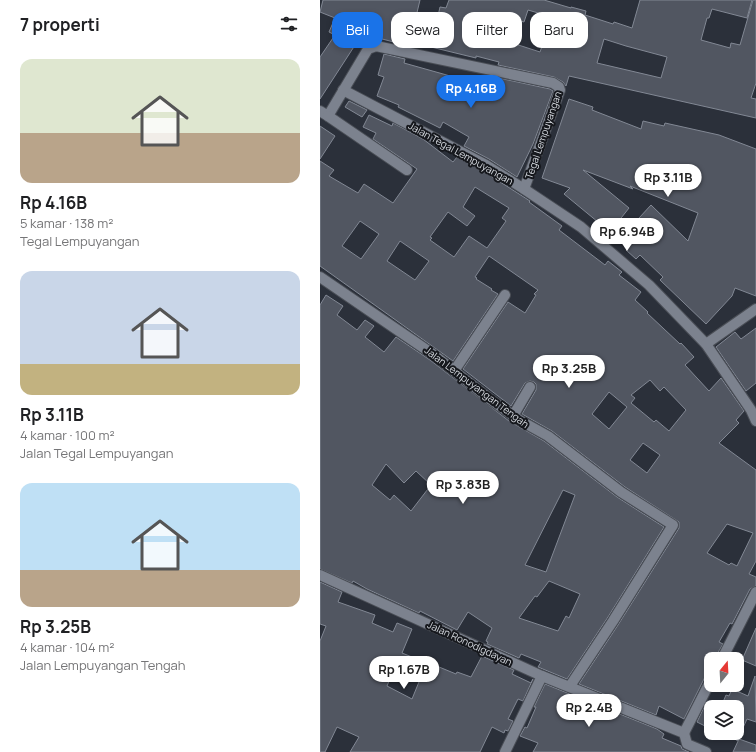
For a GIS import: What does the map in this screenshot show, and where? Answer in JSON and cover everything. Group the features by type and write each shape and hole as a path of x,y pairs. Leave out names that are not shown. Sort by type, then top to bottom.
{"street":[{"name":"Tegal Lempuyangan","path":"343,90 368,49 376,46 557,84 560,90 524,189"},
{"path":"343,90 322,113 407,170"},
{"name":"Jalan Tegal Lempuyangan","path":"343,90 486,165 581,227 649,285 706,344 751,410 756,421"},
{"name":"Jalan Lempuyangan Tengah","path":"320,277 434,355 513,416 548,436 621,492 673,525 570,686"},
{"path":"454,371 505,295"},
{"path":"706,344 756,309"},
{"path":"513,416 530,387"},
{"name":"Jalan Ronodigdayan","path":"320,575 542,676 684,733"},
{"path":"726,652 756,592"},
{"path":"505,752 542,676"},
{"path":"705,692 684,733 687,744 706,752"}],"building":[{"path":"323,0 420,0 417,12 391,12 391,41 383,39 383,12 332,12 332,17 320,12"},
{"path":"449,0 544,0 586,11 535,12 528,10 524,22 522,21 522,12 462,12 462,48 522,48 522,46 540,52 541,48 588,48 588,16 632,28 640,0 752,0 747,18 712,9 709,18 707,18 701,40 730,48 731,43 740,45 753,0 756,0 756,83 751,98 756,99 756,118 569,76 566,86 563,82 554,77 498,65 499,62 476,56 476,58 435,48 454,48 454,12 439,12 440,7 446,8","holes":["604,39 667,57 661,78 597,63"]},
{"path":"332,25 332,34 329,32"},
{"path":"332,39 332,48 353,48 320,99 320,57"},
{"path":"384,54 405,59 404,63 468,81 470,78 492,85 494,77 550,89 553,91 533,144 517,177 489,159 464,146 469,137 443,122 440,128 398,107 399,105 377,96 384,77 378,75"},
{"path":"569,99 593,107 592,110 641,129 643,121 664,126 665,123 719,135 756,149 756,296 735,288 732,296 706,324 660,280 663,277 640,255 636,259 626,250 648,227 639,218 651,205 688,241 698,213 630,186 633,189 583,170 629,208 610,232 564,194 570,188 542,178"},
{"path":"349,101 367,110 362,117 345,107"},
{"path":"369,115 392,126 393,123 423,139 453,162 457,157 483,171 530,201 529,202 562,226 559,230 605,265 608,261 622,272 619,275 641,292 635,300 694,357 685,365 709,391 721,378 744,411 736,420 739,423 719,443 756,470 756,561 749,574 756,577 756,586 750,589 732,624 730,623 719,642 723,644 718,652 704,652 704,679 684,719 659,706 656,715 579,684 679,528 679,522 625,487 552,431 522,414 536,390 536,384 534,382 530,381 525,383 511,406 463,369 508,302 525,313 536,295 534,294 538,290 489,256 475,277 498,294 453,361 320,266 320,161 334,170 329,176 358,193 364,184 393,203 417,169 373,139 376,133 363,127","holes":["475,187 509,208 502,218 506,221 487,248 469,236 454,257 430,240 432,238 430,237 448,212 467,226 475,216 463,207","360,221 379,234 361,259 342,246","400,241 429,261 415,280 387,261","650,380 660,391 664,387 686,410 669,431 656,420 654,422 631,403 635,398 631,395","609,392 627,407 609,429 592,414","643,443 660,455 647,473 630,460","727,524 753,533 737,566 731,563 729,565 707,553"]},
{"path":"320,126 335,136 320,159"},
{"path":"326,295 343,306 337,315 357,330 365,320 374,326 365,337 384,352 396,337 430,360 509,421 544,441 617,497 664,527 608,617 567,679 538,667 541,662 521,654 519,658 487,644 488,642 486,641 492,628 468,612 457,630 420,611 419,613 353,581 352,583 320,569 320,305","holes":["386,464 404,483 416,471 431,485 411,511 394,495 390,500 372,485","563,490 575,495 546,572 525,565","549,581 580,594 569,618 566,616 558,631 519,618 535,596 537,597"]},
{"path":"756,328 756,383 746,391 716,347 735,332 741,339"},
{"path":"320,582 342,592 338,602 375,615 372,623 393,632 397,623 412,629 402,653 456,674 457,672 471,677 482,656 514,670 512,674 531,683 533,679 523,701 518,699 508,719 513,721 508,731 505,730 504,733 492,727 480,752 350,752 359,737 337,727 325,752 320,752 320,641 326,626 320,624","holes":["395,667 421,677 412,699 387,686"]},
{"path":"756,628 756,666 744,661 744,655"},
{"path":"755,676 756,722 747,719 744,726 744,700 724,700 726,695 729,696 731,692 739,692 748,696"},
{"path":"545,684 657,729 664,734 662,738 681,746 682,749 689,752 533,752 538,743 520,736 525,727 527,728 536,707 534,707"},
{"path":"704,707 704,726 697,722"},
{"path":"739,740 756,745 756,752 733,752"}]}
